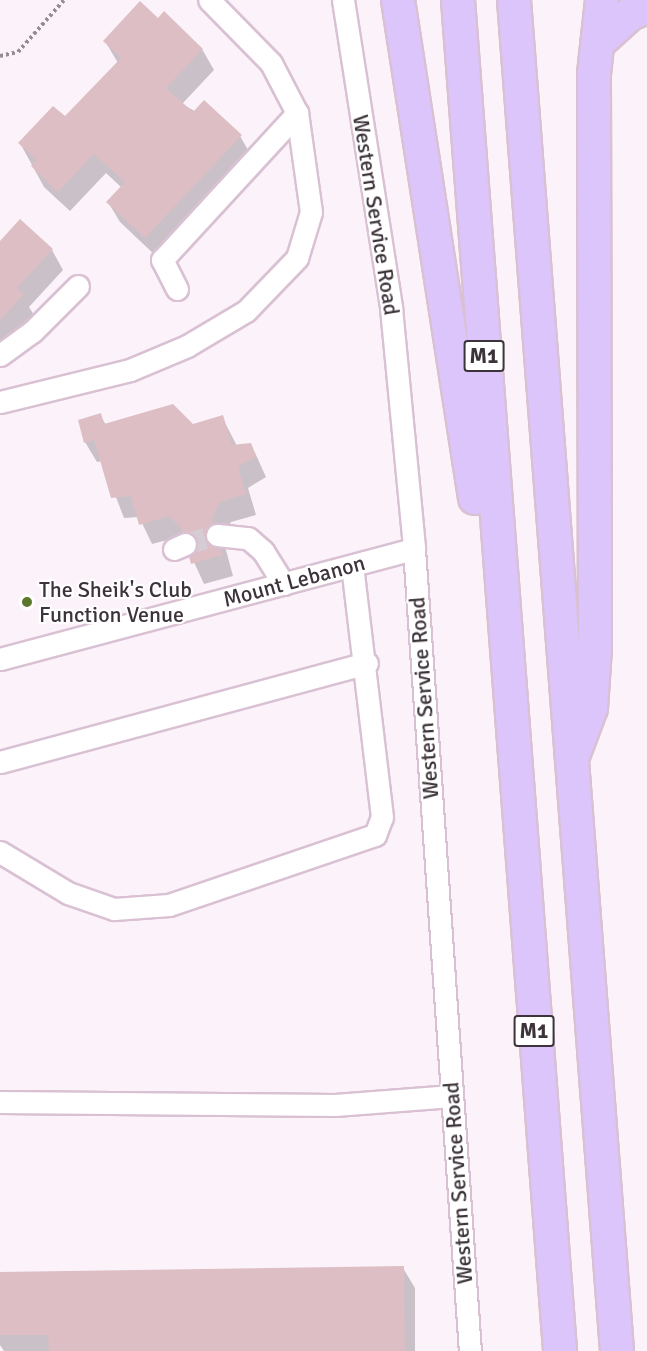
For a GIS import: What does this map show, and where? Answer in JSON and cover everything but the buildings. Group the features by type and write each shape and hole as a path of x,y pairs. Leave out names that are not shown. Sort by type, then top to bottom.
{"highway":[{"path":"398,0 470,459 494,657 510,711"},
{"name":"M1","path":"458,0 560,1351"},
{"path":"514,0 617,1351"},
{"path":"571,762 591,708 596,647 597,44 602,0"},
{"path":"597,44 630,14 647,7"}],"street":[{"path":"0,402 130,370 214,331 266,294 297,258 311,212 297,113 271,63 209,0"},
{"name":"Western Service Road","path":"330,0 348,49"},
{"name":"Western Service Road","path":"343,0 348,49 389,297 414,549 470,1351"},
{"path":"177,289 162,260 297,113"},
{"path":"0,355 32,332 78,286"},
{"path":"217,535 248,538 263,550 284,584"},
{"name":"Mount Lebanon","path":"0,659 414,549"},
{"path":"0,852 68,893 114,909 169,905 363,843 375,835 382,817 367,663 352,566"},
{"path":"0,762 367,663"},
{"path":"0,1102 335,1105 452,1096"}],"path":[{"path":"0,57 18,52 64,0"}],"tunnel":[{"path":"185,544 217,535"}],"place":[{"name":"The Sheik's Club Function Venue","path":"27,602"}]}
